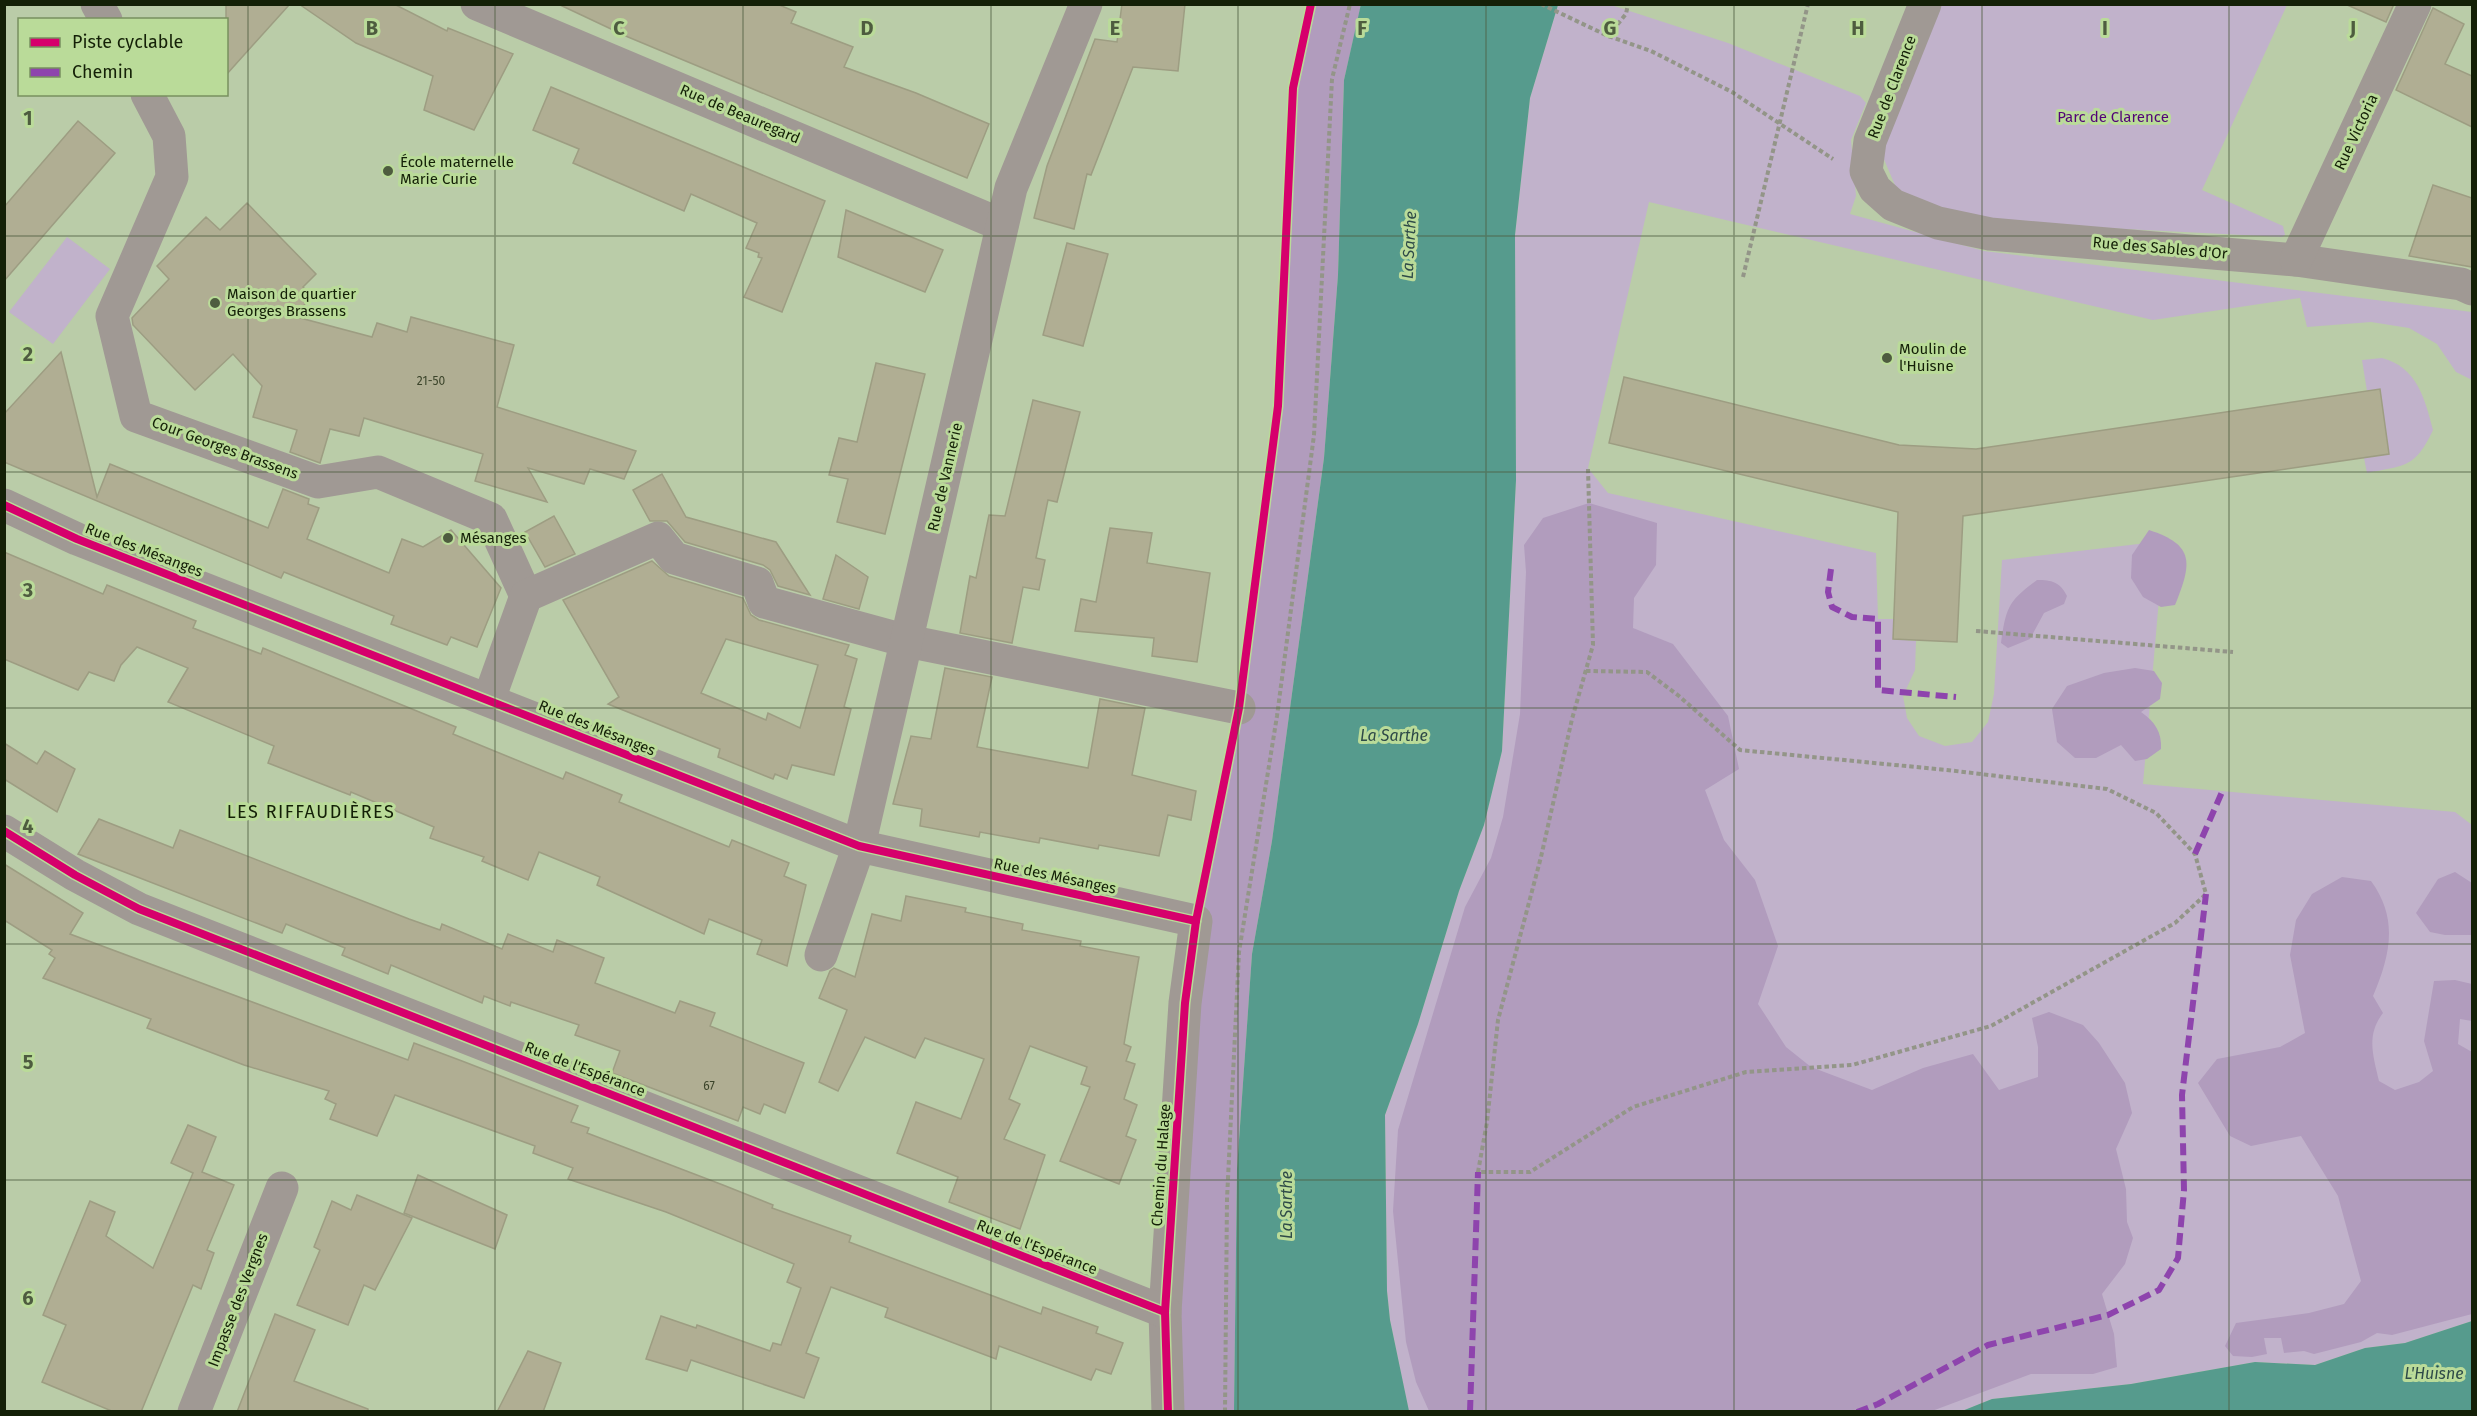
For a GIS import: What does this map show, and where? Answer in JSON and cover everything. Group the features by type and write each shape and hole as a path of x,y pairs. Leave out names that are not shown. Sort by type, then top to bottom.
{"street":[{"path":"97,4 105,18"},
{"name":"Rue de Beauregard","path":"477,4 1002,225"},
{"name":"Rue de Vannerie","path":"821,955 859,846 1011,188 1086,4"},
{"name":"Rue de Clarence","path":"1866,171 1870,141 1925,4"},
{"name":"Rue Victoria","path":"2296,260 2415,4"},
{"name":"Cour Georges Brassens","path":"148,96 169,136 172,177 112,316 136,416 318,482 378,472 491,519 526,596"},
{"name":"Rue des Sables d'Or","path":"1866,171 1875,189 1893,205 1938,223 1990,234 2296,260 2461,285 2472,289"},
{"name":"Rue des Mésanges","path":"4,505 77,539 859,846 1196,921"},
{"path":"489,699 526,596 658,538 674,558 757,583 764,602 907,641 1239,708"},
{"name":"Rue de l'Espérance","path":"4,831 75,875 139,909 1165,1312"},
{"name":"Chemin du Halage","path":"1168,1412 1165,1312 1185,1003 1196,921"},
{"name":"Impasse des Vergnes","path":"194,1412 282,1188"}],"path":[{"path":"1225,1412 1227,1199 1239,952 1277,716 1314,435 1332,79 1350,4"},
{"path":"1541,4 1608,36 1651,51 1732,92 1779,121 1840,164 1866,171"},
{"path":"1608,36 1626,14 1628,4"},
{"path":"1743,277 1808,4"},
{"path":"1586,671 1647,672 1679,696 1740,750 1947,770 2107,789 2156,813 2195,854 2206,894 2175,923 1990,1026 1852,1065 1746,1072 1633,1107 1530,1172 1478,1172 1487,1122 1498,1020 1586,671 1593,645 1588,469"},
{"path":"1976,631 2233,652"}],"green space":[{"path":"1558,5 1611,5 1728,43 1860,96 1866,103 1851,140 1856,196 1850,214 1984,251 2472,312 2472,380 2456,372 2437,344 2409,328 2371,322 2307,327 2300,298 2153,320 1649,202 1588,468 1608,493 1876,553 1878,619 1894,619 1894,639 1916,641 1915,670 1903,696 1907,718 1919,736 1945,746 1972,742 1988,722 1994,694 2002,560 2164,541 2143,784 2455,812 2472,825 2472,1321 2405,1343 2365,1348 2315,1365 2255,1362 2131,1384 1992,1399 1962,1411 1409,1412 1390,1320 1387,1291 1385,1115 1418,1024 1459,891 1484,825 1502,751 1516,480 1515,235 1530,98"},
{"name":"Parc de Clarence","path":"1934,5 2287,5 2202,190 2283,226 2285,235 2282,237 1987,222 1900,197 1883,157 1887,122"},
{"path":"67,237 110,269 53,344 9,312"},
{"path":"2382,358 2404,369 2418,386 2433,430 2421,452 2408,463 2367,473 2364,458 2367,391 2362,360"}],"shaded area":[{"path":"1311,5 1361,5 1344,80 1338,275 1324,458 1272,841 1252,954 1237,1169 1234,1411 1168,1412 1196,921 1239,708 1278,406 1293,88"},
{"path":"1589,503 1657,523 1656,565 1634,598 1633,628 1673,644 1728,716 1739,769 1705,790 1724,840 1755,880 1778,946 1758,1004 1786,1047 1811,1067 1872,1090 1923,1068 1973,1054 1999,1090 2038,1077 2038,1047 2032,1018 2049,1012 2083,1025 2099,1043 2125,1083 2132,1113 2116,1149 2126,1189 2127,1222 2133,1238 2125,1264 2102,1294 2114,1334 2117,1367 2093,1374 2031,1374 1932,1411 1429,1411 1416,1382 1406,1342 1393,1211 1398,1130 1465,907 1491,858 1503,817 1520,714 1526,572 1524,545 1543,518"},
{"path":"2149,530 2175,542 2186,557 2185,578 2175,605 2161,607 2143,597 2131,578 2132,555"},
{"path":"2037,580 2051,581 2058,585 2067,596 2064,604 2044,613 2030,639 2008,648 2001,643 2007,613 2014,600"},
{"path":"2135,668 2154,671 2162,683 2160,699 2141,712 2157,728 2161,749 2147,759 2135,761 2121,745 2096,758 2075,758 2057,742 2052,709 2067,686 2104,673"},
{"path":"2455,872 2472,883 2472,935 2445,935 2430,932 2416,913 2438,879"},
{"path":"2342,877 2371,881 2386,909 2389,938 2387,952 2373,996 2383,1013 2374,1029 2372,1046 2379,1081 2395,1090 2419,1082 2433,1071 2424,1041 2434,981 2455,980 2472,984 2472,1021 2460,1019 2458,1044 2472,1052 2472,1314 2392,1335 2377,1333 2361,1342 2314,1354 2304,1351 2284,1353 2281,1338 2264,1338 2267,1354 2252,1357 2233,1356 2225,1346 2236,1323 2309,1313 2344,1304 2361,1281 2338,1196 2301,1136 2251,1146 2230,1136 2198,1083 2217,1059 2280,1047 2305,1033 2290,955 2296,920 2312,894"}],"water":[{"name":"La Sarthe","path":"1361,4 1558,5 1530,98 1515,235 1516,480 1502,751 1484,825 1459,891 1418,1024 1385,1115 1387,1291 1390,1320 1409,1411 1234,1411 1237,1169 1252,954 1272,841 1324,458 1338,275 1344,80"},
{"name":"L'Huisne","path":"2472,1321 2472,1411 1962,1411 1992,1399 2131,1384 2255,1362 2315,1365 2365,1348 2405,1343"}],"building":[{"path":"226,4 290,4 228,73 228,18 226,18"},
{"path":"299,4 394,4 447,31 448,28 513,54 474,130 424,110 433,76 356,43"},
{"path":"558,4 777,4 796,12 791,23 853,47 844,67 916,93 989,124 967,178 628,37"},
{"path":"1122,4 1185,4 1178,71 1133,67 1091,175 1087,174 1074,229 1034,218 1047,166 1095,39 1117,42"},
{"path":"2345,4 2394,4 2386,22"},
{"path":"2433,8 2464,24 2445,64 2472,76 2472,127 2396,90"},
{"path":"551,87 825,201 782,312 744,297 762,258 758,257 759,253 746,248 757,223 691,194 684,211 573,163 579,149 533,130"},
{"path":"78,121 115,153 4,281 4,207"},
{"path":"2433,185 2472,198 2472,267 2409,256"},
{"path":"247,203 316,274 303,287 312,297 293,316 372,337 377,323 407,332 411,317 514,345 497,407 636,451 624,479 590,469 584,484 528,468 547,502 475,481 483,454 364,418 359,436 330,429 320,463 290,452 297,430 253,417 262,386 233,354 195,390 133,325 132,318 169,279 157,266 206,217 220,230"},
{"path":"846,210 943,250 925,292 838,257"},
{"path":"1067,243 1108,254 1083,346 1043,335"},
{"path":"61,352 97,497 110,464 268,528 283,489 309,499 308,504 319,508 307,539 389,573 402,539 423,547 451,530 501,588 477,647 451,637 447,645 391,624 394,616 284,572 281,578 4,462 4,414"},
{"path":"876,363 925,374 885,534 837,522 848,479 829,475 839,438 857,442"},
{"path":"1624,377 1899,445 1976,449 2380,389 2389,454 1963,516 1957,642 1893,639 1898,512 1609,443"},
{"path":"1033,400 1080,412 1057,502 1048,500 1036,558 1045,560 1039,590 1023,587 1012,643 960,633 970,576 976,578 989,515 1005,516"},
{"path":"662,474 686,517 776,542 810,595 778,586 770,570 763,565 685,542 667,521 650,521 633,490"},
{"path":"554,516 575,554 545,567 525,532"},
{"path":"1110,528 1152,533 1147,563 1210,573 1197,662 1152,656 1154,638 1075,631 1081,599 1096,602"},
{"path":"4,552 103,594 107,585 196,621 193,628 261,654 263,648 456,727 453,734 509,757 563,779 566,772 622,795 619,802 729,847 732,840 789,863 784,876 806,885 787,966 757,954 762,940 709,919 704,934 597,885 600,877 539,852 528,880 482,861 484,857 430,838 434,827 351,792 350,795 268,763 274,746 168,702 188,668 137,647 121,665 114,681 89,672 78,690 4,659"},
{"path":"836,555 868,577 859,609 823,599"},
{"path":"652,561 669,576 743,598 751,615 759,620 849,645 845,655 857,659 844,707 851,709 834,775 792,765 787,779 775,774 773,779 718,757 720,749 608,704 619,697 563,600","holes":["726,639 818,665 800,728 768,713 766,720 701,693"]},
{"path":"945,668 992,677 977,747 1088,768 1100,699 1145,708 1132,775 1196,791 1191,820 1168,815 1159,856 1099,845 1098,849 1040,838 1039,843 980,832 979,837 920,826 922,809 893,804 911,736 931,739"},
{"path":"4,743 37,764 45,751 75,769 57,812 4,779"},
{"path":"99,819 173,848 180,830 409,919 440,930 442,924 502,949 508,934 553,952 557,940 604,958 595,983 675,1013 680,1001 715,1013 710,1026 804,1063 785,1113 764,1104 760,1114 743,1107 738,1121 612,1073 620,1051 575,1035 579,1025 511,1002 510,1006 484,996 482,1003 391,965 388,974 342,955 345,948 286,924 282,933 78,854"},
{"path":"4,864 83,913 70,934 408,1060 414,1043 462,1061 578,1106 571,1122 589,1128 587,1133 773,1205 772,1208 851,1236 849,1242 1041,1314 1043,1307 1098,1327 1096,1333 1123,1343 1111,1374 1096,1369 1091,1380 999,1346 996,1359 885,1317 888,1308 831,1287 806,1353 819,1358 804,1398 691,1360 687,1371 646,1359 661,1316 696,1328 697,1325 770,1351 773,1343 781,1345 801,1288 787,1282 794,1264 666,1212 568,1179 573,1168 533,1153 535,1146 395,1095 377,1136 330,1119 336,1104 325,1099 329,1091 244,1065 147,1028 151,1019 43,978 55,958 49,954 52,950 4,920"},
{"path":"906,896 966,908 965,912 1023,924 1022,930 1081,941 1080,946 1139,957 1124,1044 1131,1047 1126,1061 1135,1064 1124,1099 1137,1105 1126,1136 1136,1140 1119,1184 1060,1161 1090,1087 1081,1084 1087,1067 1030,1046 1009,1099 1020,1104 1004,1139 1045,1155 1020,1229 949,1202 958,1177 897,1153 916,1102 961,1119 984,1059 925,1038 915,1058 865,1037 838,1091 819,1082 847,1010 819,998 830,971 834,968 855,977 872,914 901,921"},
{"path":"188,1125 216,1137 202,1172 234,1185 207,1250 214,1253 201,1289 193,1285 141,1412 114,1412 42,1382 66,1325 43,1315 90,1201 115,1212 106,1236 153,1268 193,1173 171,1163"},
{"path":"418,1175 507,1215 495,1249 404,1213"},
{"path":"357,1195 412,1218 375,1290 364,1285 348,1325 297,1305 320,1250 314,1247 332,1201 351,1210"},
{"path":"275,1314 315,1330 294,1381 368,1409 368,1412 237,1412"},
{"path":"528,1351 561,1363 543,1412 497,1412"}],"marked path":[{"path":"1831,569 1828,592 1832,607 1852,617 1878,619 1878,690 1956,697"},
{"path":"2195,854 2222,792"},
{"path":"1857,1412 1878,1404 1988,1345 2108,1315 2159,1290 2178,1258 2184,1190 2182,1095 2206,894"},
{"path":"1470,1412 1478,1172"}],"cycle path":[{"path":"1168,1412 1165,1312 1185,1003 1196,921 1239,708 1278,406 1293,88 1311,4"},
{"path":"4,505 77,539 859,846 1196,921"},
{"path":"4,831 75,875 139,909 1165,1312"}],"place":[{"name":"École maternelle Marie Curie","path":"388,171"},
{"name":"Maison de quartier Georges Brassens","path":"215,303"},
{"name":"Moulin de l'Huisne","path":"1887,358"},
{"name":"Mésanges","path":"448,538"}],"district":[{"name":"LES RIFFAUDIÈRES","path":"311,812"}]}
